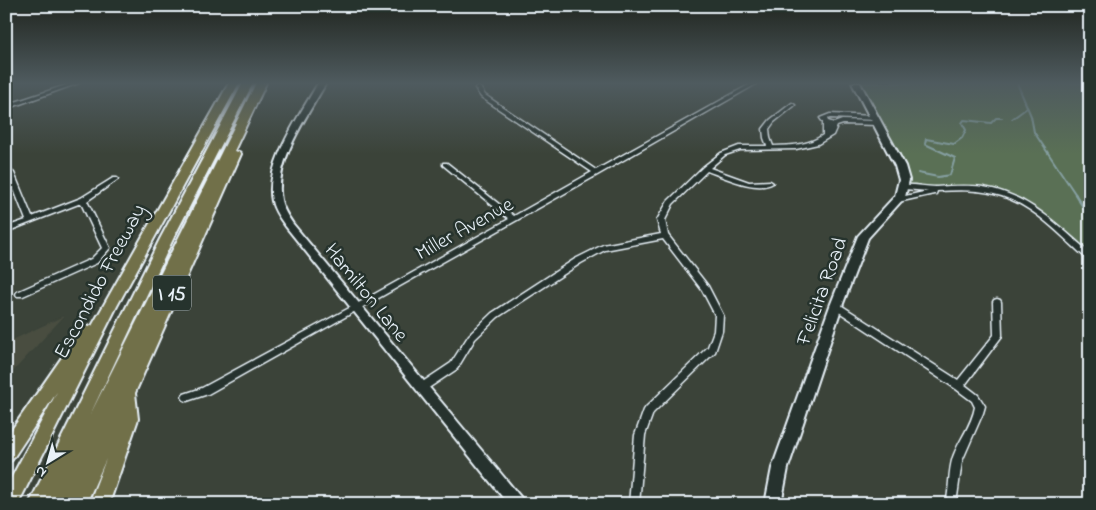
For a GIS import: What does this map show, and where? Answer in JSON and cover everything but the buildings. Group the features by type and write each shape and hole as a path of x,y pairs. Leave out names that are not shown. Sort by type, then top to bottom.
{"highway":[{"name":"Escondido Freeway","path":"8,504 110,305 221,107"},
{"path":"39,504 167,241 236,107"},
{"path":"59,499 249,107"},
{"name":"I 15","path":"76,504 259,107"},
{"path":"6,454 87,333 110,305"},
{"path":"99,504 129,419 128,393"}],"main road":[{"path":"869,107 900,166 903,173 904,187"},
{"name":"Felicita Road","path":"773,504 780,468 836,306 863,236 898,200 904,187"}],"street":[{"name":"Hamilton Lane","path":"309,107 282,156 274,180 276,200 290,226 517,504"},
{"path":"499,107 597,173"},
{"name":"Miller Avenue","path":"186,397 205,392 713,107"},
{"path":"771,147 766,129 772,121 790,107"},
{"path":"826,136 826,122 823,118 830,116 876,121"},
{"path":"826,122 834,125 842,122 876,121"},
{"path":"634,504 640,435 649,410 712,349 718,331 719,316 705,288 665,236 661,220 670,203 705,168 723,154 739,148 796,147 816,142 831,134 834,125"},
{"path":"445,164 514,220"},
{"path":"705,168 748,184 770,183"},
{"path":"6,169 11,173 30,221"},
{"path":"6,230 83,200 116,179"},
{"path":"904,187 938,191 980,189 1018,199 1028,205 1090,257"},
{"path":"898,200 929,195 938,191"},
{"path":"20,294 94,261 106,248 83,200"},
{"path":"422,388 454,366 472,337 495,315 578,261 603,248 665,236"},
{"path":"959,386 998,336 997,302"},
{"path":"836,306 959,386 975,398 980,406 980,414 963,443 956,462 954,492 951,504"}],"shaded area":[{"path":"64,316 6,379 6,343"}],"green space":[{"path":"868,107 1090,107 1090,257 1028,205 990,190 904,187 904,180"}],"waterway":[{"path":"1027,107 1034,132 1076,195"},
{"path":"1012,119 1027,108"},
{"path":"918,173 938,177 950,175 955,158 925,144 926,139 954,144 962,138 966,130 962,123 964,120 991,123 996,118 1002,118"},
{"path":"1075,194 1085,210 1090,214"}]}
